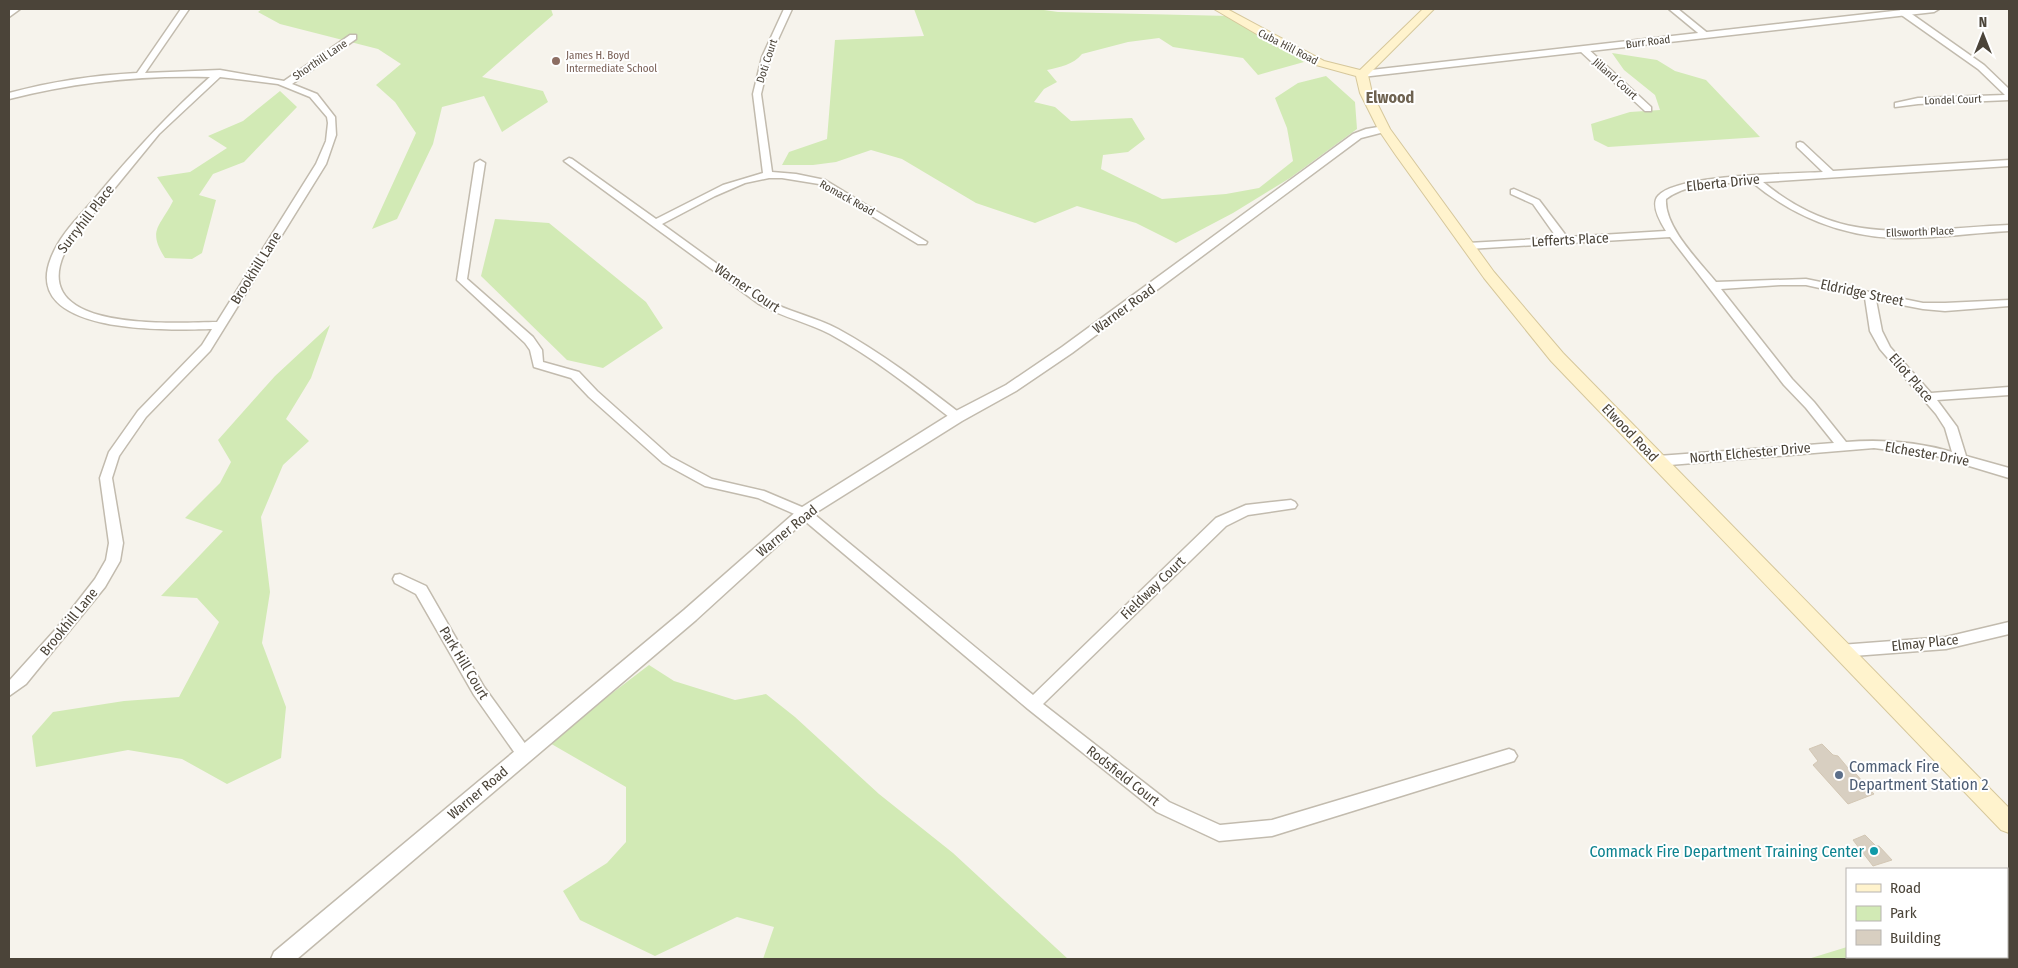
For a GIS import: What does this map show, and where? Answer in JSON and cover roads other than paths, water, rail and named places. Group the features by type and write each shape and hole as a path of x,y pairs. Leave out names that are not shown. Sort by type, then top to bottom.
{"main road":[{"name":"Cuba Hill Road","path":"1219,9 1320,63 1362,74"},
{"path":"1362,74 1429,9"},
{"name":"Elwood Road","path":"1362,74 1366,92 1384,129 1516,311 1557,358 2009,823"}],"street":[{"path":"9,15 16,9"},
{"path":"139,76 185,9"},
{"name":"Doti Court","path":"768,174 757,94 766,57 788,9"},
{"path":"1673,9 1706,35"},
{"name":"Burr Road","path":"1362,74 1934,9"},
{"path":"1903,12 1981,67 2009,96"},
{"name":"Shorthill Lane","path":"287,83 353,37"},
{"name":"Jilland Court","path":"1583,50 1648,108"},
{"name":"Brookhill Lane","path":"9,96 47,87 139,76 220,73 267,78 287,83 316,97 331,116 333,127 331,144 221,325 201,354 142,414 113,455 106,478 116,543 113,561 100,583 67,626 21,680 9,690"},
{"name":"Surryhill Place","path":"220,73 149,140 68,237 56,258 53,274 55,290 68,305 85,314 109,322 135,325 221,325"},
{"name":"Londel Court","path":"1898,105 1918,101 2009,96"},
{"name":"Warner Road","path":"281,959 690,615 804,513 957,417 1011,388 1067,350 1357,136 1370,131 1384,129"},
{"path":"1800,145 1830,174"},
{"name":"Warner Court","path":"569,161 763,302 776,310 829,329 852,341 957,417"},
{"name":"Rodsfield Court","path":"480,163 462,280 529,340 536,350 538,364 575,375 593,394 667,460 709,483 760,494 804,513 1033,704 1163,807 1219,833 1272,828 1509,756"},
{"name":"Elberta Drive","path":"1843,446 1810,405 1788,382 1673,234 1663,219 1660,207 1661,198 1673,189 1697,183 2009,164"},
{"name":"Romack Road","path":"656,223 740,181 768,174 806,178 822,182 922,242"},
{"name":"Ellsworth Place","path":"1754,179 1783,202 1804,213 1824,221 1869,232 1914,234 2009,228"},
{"path":"1514,192 1536,202 1564,240"},
{"name":"Lefferts Place","path":"1468,246 1673,234"},
{"name":"Eldridge Street","path":"1714,286 1806,282 1923,306 1945,307 2009,303"},
{"name":"Eliot Place","path":"1870,294 1876,331 1886,350 1928,397 1951,427 1960,458"},
{"path":"1928,397 2009,391"},
{"name":"Elchester Drive","path":"1843,446 1874,444 1907,447 1960,458 2009,473"},
{"name":"North Elchester Drive","path":"1658,461 1843,446"},
{"name":"Fieldway Court","path":"1033,704 1221,522 1246,510 1291,505"},
{"name":"Park Hill Court","path":"400,579 421,590 479,691 524,754"},
{"name":"Elmay Place","path":"1840,651 1946,643 2009,628"}],"water":[{"path":"2009,917 2009,959 1935,959 2008,958"}],"place":[{"name":"James H. Boyd Intermediate School","path":"556,61"},
{"name":"Commack Fire Department Station 2","path":"1839,775"},
{"name":"Commack Fire Department Training Center","path":"1874,851"}],"district":[{"name":"Elwood","path":"1390,97"}]}
